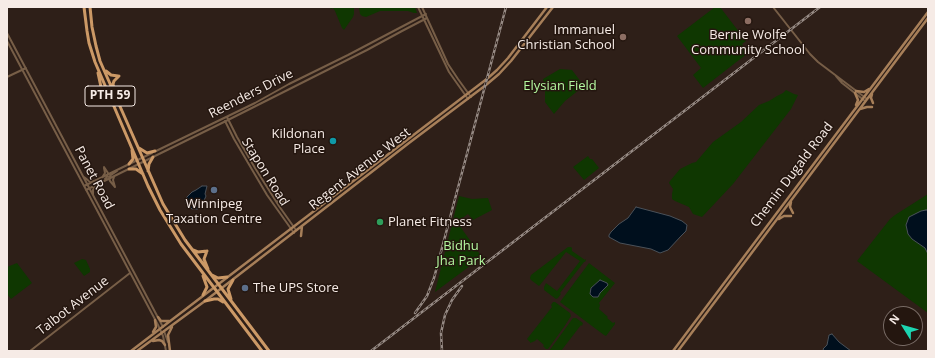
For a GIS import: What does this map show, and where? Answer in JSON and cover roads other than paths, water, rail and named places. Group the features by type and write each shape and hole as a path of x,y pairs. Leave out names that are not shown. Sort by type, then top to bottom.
{"main road":[{"name":"PTH 59","path":"84,7 88,37 93,56 154,198 181,244 262,351"},
{"name":"PTH 59","path":"90,7 94,40 103,68 137,147 167,211 191,249 269,351"},
{"name":"Regent Avenue West","path":"131,351 497,70 547,7"},
{"name":"Regent Avenue West","path":"138,350 233,280 371,172 470,98 499,74 511,61 553,7"},
{"name":"Chemin Dugald Road","path":"673,351 928,12"},
{"name":"Chemin Dugald Road","path":"678,351 928,18"},
{"path":"520,42 524,44"},
{"path":"97,66 100,87 99,92 95,94 105,95 113,104"},
{"path":"103,68 109,75 119,76 115,79 113,84 116,98"},
{"path":"856,107 858,100 855,92 864,92 871,88"},
{"path":"860,109 873,105 871,98 873,92"},
{"path":"129,164 133,159 132,146"},
{"path":"137,147 147,153 155,151"},
{"path":"148,171 149,164 153,157"},
{"path":"382,159 385,162"},
{"path":"375,164 381,165"},
{"path":"129,169 136,169 144,175"},
{"path":"354,186 356,179"},
{"path":"350,189 351,183"},
{"path":"791,200 790,207 793,213"},
{"path":"775,222 784,216 791,216"},
{"path":"301,236 302,226"},
{"path":"265,248 268,253"},
{"path":"191,249 198,252 207,251 204,259 210,273 218,278 227,277"},
{"path":"201,271 207,285 204,295"},
{"path":"232,302 228,289 233,280"},
{"path":"205,301 216,299 227,304"},
{"path":"151,335 156,327 156,319 164,322 170,321"},
{"path":"170,351 168,335 174,324"},
{"path":"147,344 157,339 162,341 165,345"},
{"path":"137,346 138,350"}],"street":[{"path":"418,7 445,66 465,95 470,98"},
{"path":"422,7 448,64 469,93 470,98"},
{"path":"773,7 813,58 866,100"},
{"name":"Reenders Drive","path":"86,190 129,169 155,151 220,124 227,117 426,14"},
{"name":"Reenders Drive","path":"143,159 153,157 224,120 228,120 427,18"},
{"name":"Panet Road","path":"7,32 134,272 160,329 163,332"},
{"name":"Panet Road","path":"7,41 131,274 156,319 163,327 163,332"},
{"path":"7,77 26,68"},
{"name":"Stapon Road","path":"227,117 255,168 297,230"},
{"name":"Stapon Road","path":"224,120 267,195 294,233"},
{"path":"220,124 228,127"},
{"name":"Reenders Drive","path":"84,186 129,164 138,162"},
{"path":"94,197 93,190 105,179 107,174 104,166 105,173 104,176 101,177"},
{"path":"116,175 113,180 114,187 109,178 125,166"},
{"path":"82,175 88,181 96,180"},
{"path":"267,195 271,193"},
{"path":"276,201 285,201 281,208"},
{"name":"Talbot Avenue","path":"30,351 134,272"},
{"path":"163,332 166,351"},
{"path":"163,332 168,340 170,351"}],"water":[{"path":"202,186 207,186 206,196 202,205 198,209 192,209 186,204 185,199 192,192"},
{"path":"636,207 670,216 682,221 687,225 686,231 668,250 660,253 651,249 620,243 609,237 611,232 628,218"},
{"path":"928,210 928,254 925,248 912,239 908,234 906,225 909,217 921,211"},
{"path":"600,280 608,285 598,297 593,297 590,294 591,288"},
{"path":"832,334 839,342 851,351 824,351 823,349 827,345 829,335"}],"railway":[{"path":"415,313 427,296 434,278 506,7"},
{"path":"371,351 820,7"},
{"path":"442,351 441,333 445,315 452,300 462,286"}],"place":[{"name":"Bernie Wolfe Community School","path":"748,21"},
{"name":"Immanuel Christian School","path":"623,37"},
{"name":"Kildonan Place","path":"333,141"},
{"name":"Winnipeg Taxation Centre","path":"214,190"},
{"name":"Planet Fitness","path":"380,222"},
{"name":"The UPS Store","path":"245,288"}],"park label":[{"name":"Elysian Field","path":"560,86"},
{"name":"Bidhu Jha Park","path":"461,254"}]}
